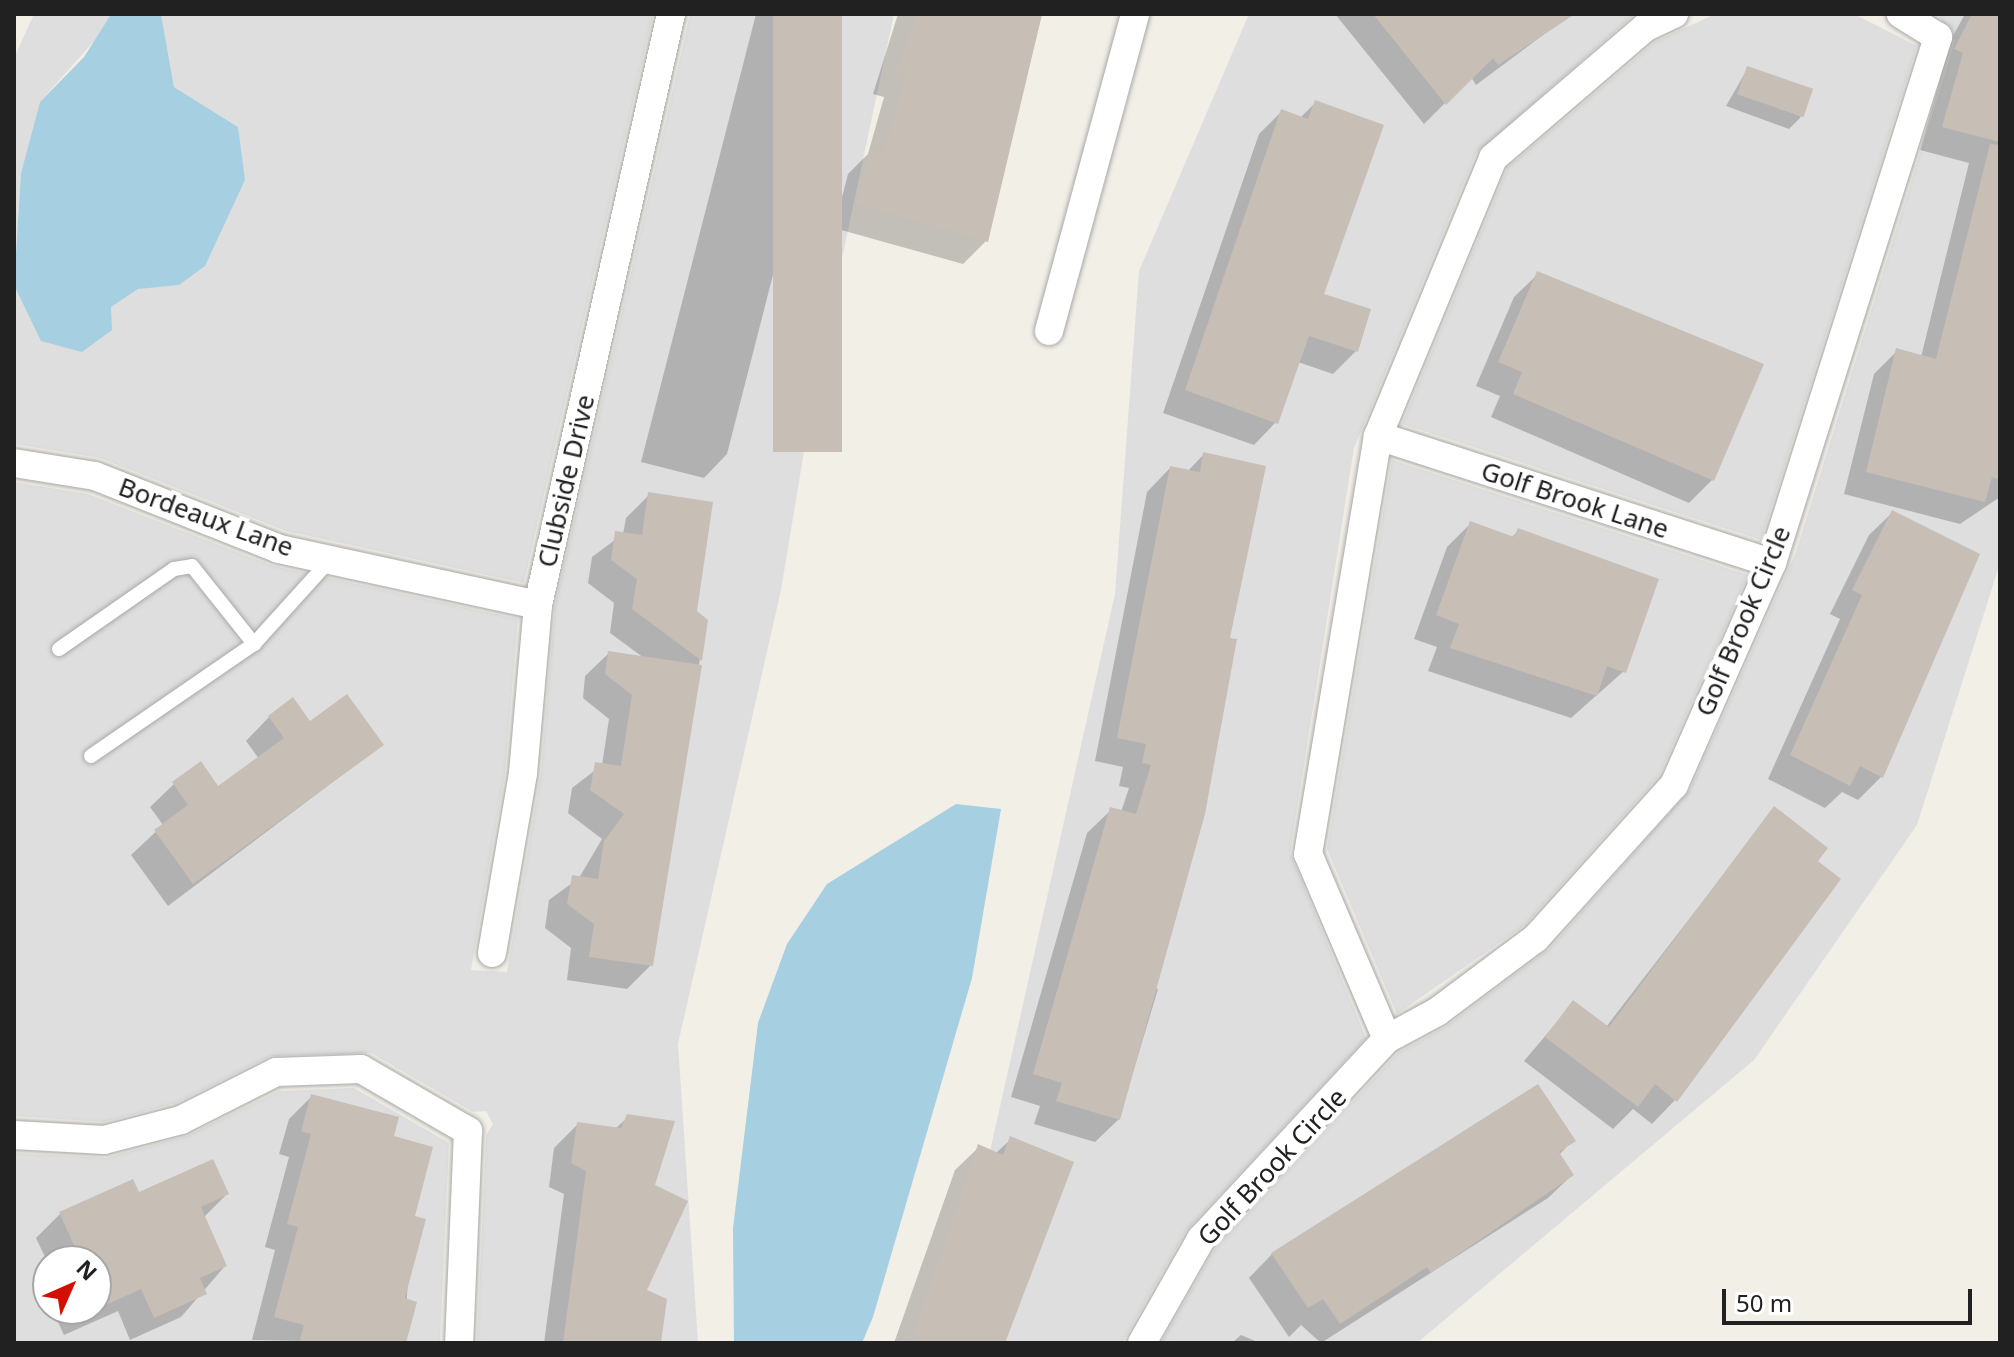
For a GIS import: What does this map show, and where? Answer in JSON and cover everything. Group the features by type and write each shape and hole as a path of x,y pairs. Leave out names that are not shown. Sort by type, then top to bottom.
{"street":[{"name":"Clubside Drive","path":"492,953 523,773 538,605 671,14"},
{"path":"1049,331 1135,14"},
{"path":"1387,1039 1308,854 1378,436 1493,158 1646,27 1674,14"},
{"name":"Golf Brook Circle","path":"1142,1343 1201,1239 1387,1039 1437,1012 1536,938 1674,785 1772,563 1938,37 1901,14"},
{"name":"Golf Brook Lane","path":"1378,436 1772,563"},
{"name":"Bordeaux Lane","path":"14,463 95,476 279,549 538,605"},
{"path":"14,1135 104,1140 181,1120 276,1072 361,1069 468,1131 459,1343"}],"lane":[{"path":"91,756 254,644 331,560"},
{"path":"59,649 174,569 192,566 254,644"}],"shaded area":[{"path":"34,14 118,14 40,102 21,173 14,285 14,58"},
{"path":"161,14 653,14 524,583 286,531 100,458 14,444 14,285 111,307 138,288 179,285 238,127 174,87"},
{"path":"690,14 894,14 815,385 781,590 678,1044 698,1343 477,1343 486,1135 493,1124 486,1111 473,1112 371,1053 270,1056 176,1103 104,1122 14,1116 14,482 88,494 273,566 518,619 505,773 471,970 507,972 541,773 555,606"},
{"path":"1249,14 1635,14 1476,153 1354,448 1290,853 1366,1038 1186,1231 1122,1343 921,1343 982,1187 1115,594 1139,271"},
{"path":"1715,14 1854,14 1917,46 1761,540 1402,424 1508,167 1655,42"},
{"path":"1938,14 2000,14 2000,563 1917,825 1754,1060 1417,1343 1161,1343 1215,1249 1398,1053 1447,1026 1549,949 1690,790 1796,552 1955,41"},
{"path":"1392,460 1748,575 1659,776 1525,925 1397,1014 1327,849"},
{"path":"354,1088 449,1143 440,1343 14,1343 14,1153 106,1158 187,1136 279,1091"}],"water":[{"path":"161,14 174,87 238,127 245,180 205,266 179,285 138,289 111,307 112,330 82,352 41,341 14,285 21,173 40,102 84,57 110,16"},
{"path":"956,804 1001,809 972,978 873,1317 862,1343 734,1343 733,1228 758,1023 787,944 827,884"}],"building":[{"path":"773,14 842,14 842,452 773,452"},
{"path":"917,14 1042,14 988,242 856,204 871,148 884,152 906,74 896,71"},
{"path":"1373,14 1575,14 1498,65 1493,58 1446,105"},
{"path":"1972,14 2000,14 2000,142 1942,127 1963,53 1954,49"},
{"path":"1747,66 1813,89 1803,117 1737,94"},
{"path":"1315,100 1384,125 1324,294 1371,309 1358,352 1309,336 1278,424 1185,390 1281,109 1308,119"},
{"path":"1990,144 2000,145 2000,480 1992,477 1985,502 1866,472 1896,348 1936,359"},
{"path":"1537,271 1764,364 1714,481 1513,394 1522,372 1498,362"},
{"path":"1203,452 1266,466 1230,638 1237,639 1205,814 1120,1120 1056,1101 1062,1083 1033,1074 1110,807 1136,814 1151,765 1142,763 1146,744 1117,738 1170,466 1200,472"},
{"path":"648,492 713,502 697,611 708,620 702,661 632,609 637,579 611,560 615,531 642,535"},
{"path":"1892,510 1980,554 1883,778 1860,766 1850,786 1790,755 1862,595 1852,590"},
{"path":"1470,521 1514,537 1518,528 1659,579 1626,673 1607,666 1597,696 1450,648 1459,624 1436,615"},
{"path":"608,651 702,665 653,966 589,957 594,924 567,904 572,875 598,879 604,841 624,814 590,790 595,762 621,766 632,695 605,674"},
{"path":"347,694 384,745 193,884 154,830 188,805 172,782 201,761 218,786 284,738 268,716 293,697 310,721"},
{"path":"1774,806 1828,848 1818,861 1841,879 1677,1102 1655,1084 1638,1107 1545,1037 1573,1000 1609,1027"},
{"path":"1538,1084 1576,1141 1559,1152 1574,1175 1431,1273 1427,1267 1340,1324 1323,1299 1308,1308 1271,1253"},
{"path":"311,1094 399,1117 394,1136 433,1147 415,1216 426,1219 405,1298 417,1302 406,1343 299,1343 304,1325 274,1317 298,1227 287,1224 311,1134 301,1131"},
{"path":"627,1114 675,1121 655,1185 688,1201 647,1290 667,1299 661,1343 563,1343 586,1171 571,1163 577,1122 621,1128"},
{"path":"1010,1136 1074,1162 1005,1343 911,1343 978,1144 1003,1155"},
{"path":"213,1159 229,1194 201,1207 227,1266 200,1278 207,1294 154,1318 141,1289 112,1302 112,1245 74,1245 59,1212 133,1179 139,1192"}]}
